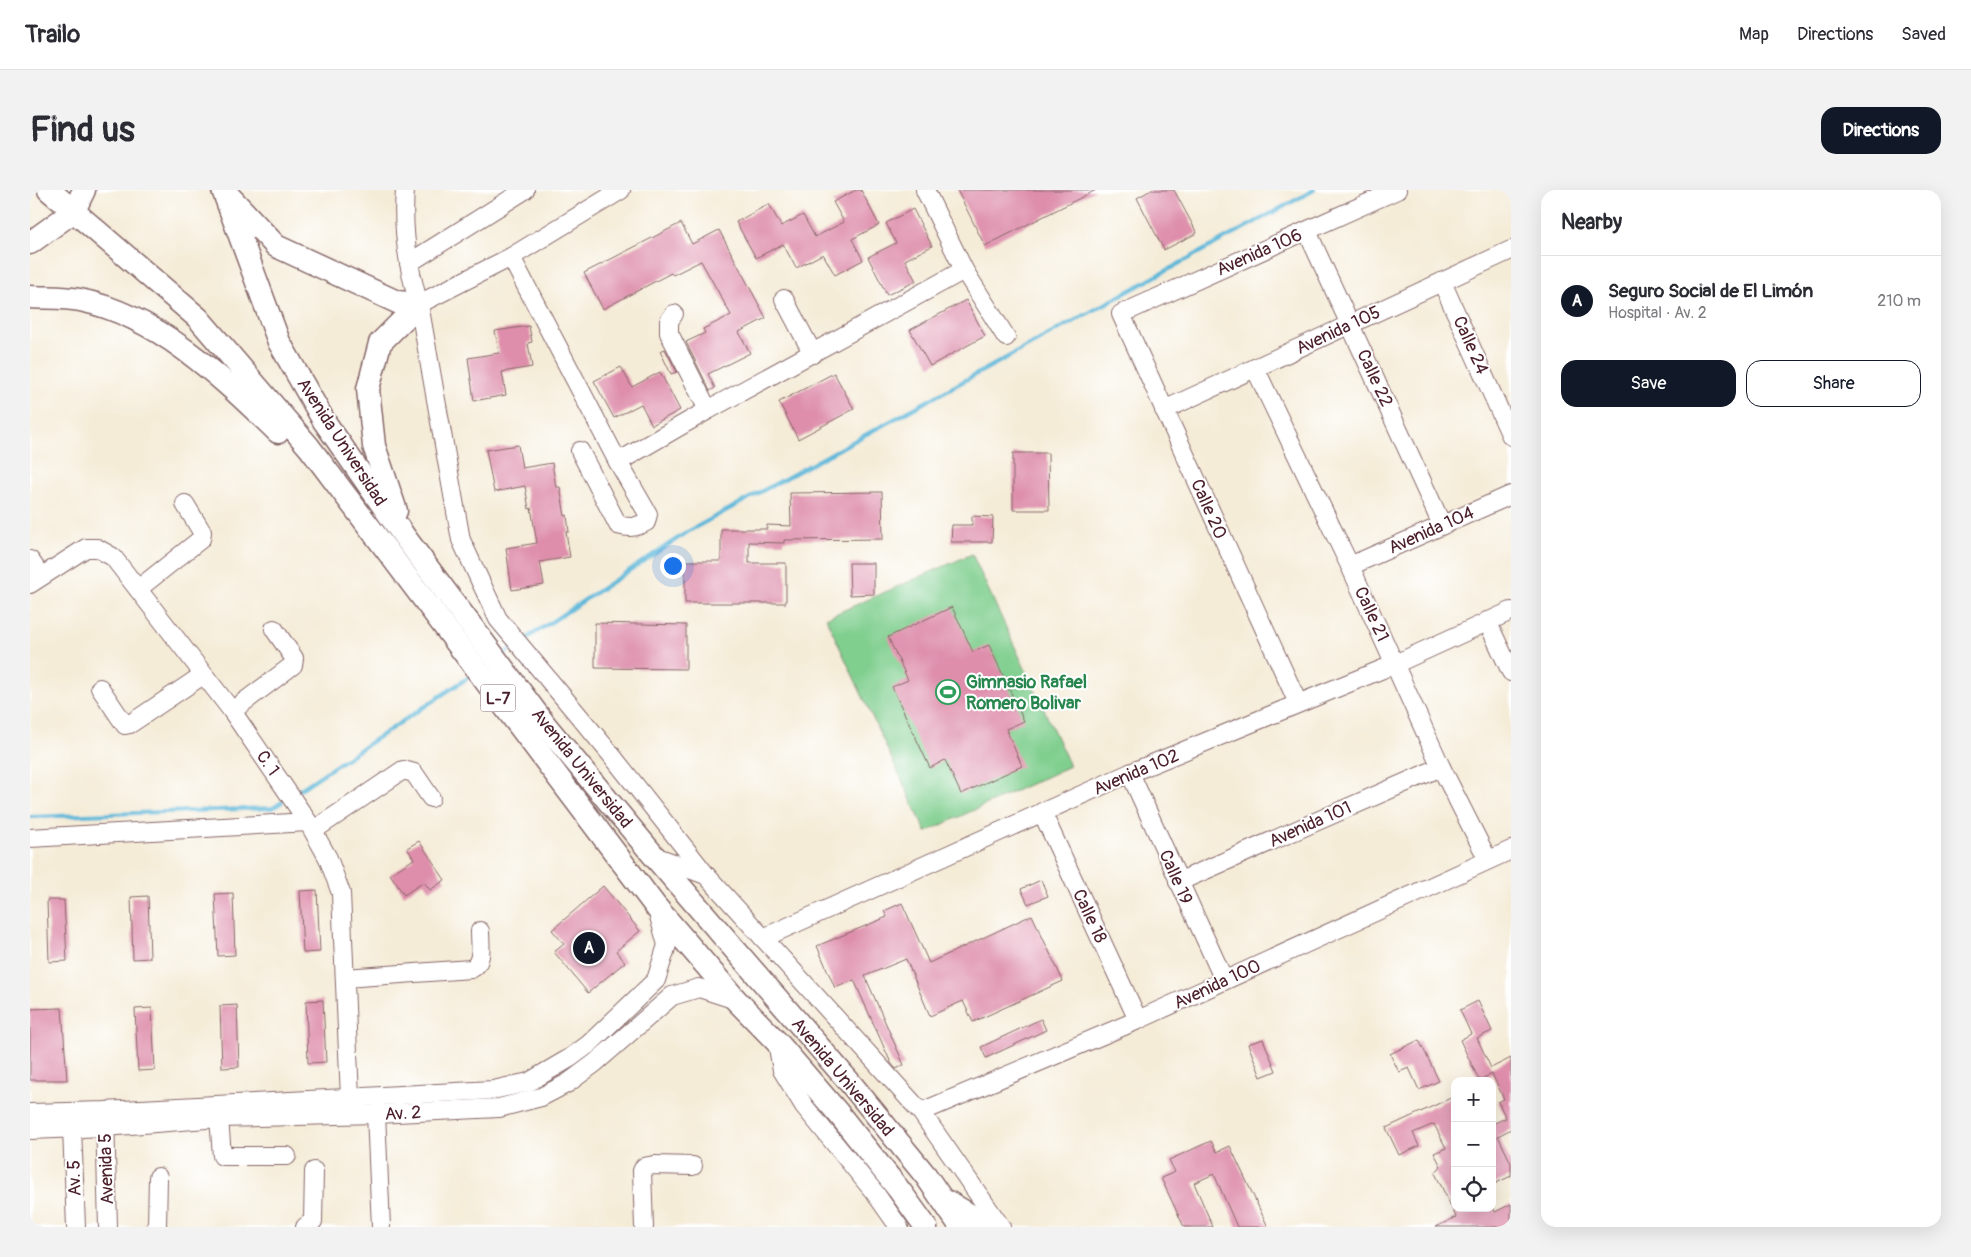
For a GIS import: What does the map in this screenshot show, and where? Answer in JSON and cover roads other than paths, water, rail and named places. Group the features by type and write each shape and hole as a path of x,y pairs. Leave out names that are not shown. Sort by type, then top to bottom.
{"main road":[{"name":"Avenida Universidad","path":"49,190 198,318 309,447 656,906 736,1000 777,1042 838,1113 926,1227"},
{"path":"30,244 74,211 84,190"},
{"name":"Avenida Universidad","path":"223,191 279,342 324,420 404,536 546,726 654,856 851,1084 926,1176 961,1227"},
{"path":"223,191 276,246 397,302 419,304"},
{"path":"30,298 79,300 123,313 172,341 225,380 284,437 309,447"},
{"path":"404,536 374,446 368,389 380,343 419,304"},
{"path":"941,1198 973,1217 984,1227"}],"street":[{"name":"Avenida Universidad","path":"405,190 403,215 412,281 419,304 460,540 498,619 608,752 706,875 921,1112 1001,1227"},
{"path":"410,263 525,190"},
{"path":"419,304 511,257 621,190"},
{"path":"926,190 964,270 1006,337"},
{"name":"Avenida 106","path":"1121,314 1397,190"},
{"name":"Calle 22","path":"1306,231 1442,525"},
{"name":"Avenida 105","path":"1164,410 1511,250"},
{"path":"511,257 618,462 648,514 646,522 636,527 628,528 618,525 580,451"},
{"path":"618,462 708,410 964,270"},
{"name":"Calle 24","path":"1442,282 1511,436"},
{"path":"784,299 813,354"},
{"path":"674,314 669,321 669,333 708,410"},
{"name":"Calle 20","path":"1121,314 1298,704"},
{"name":"Calle 21","path":"1255,368 1350,566 1441,767 1488,860"},
{"name":"Avenida 104","path":"1350,566 1511,495"},
{"path":"138,590 202,538 202,532 185,504"},
{"name":"C. 1","path":"35,580 86,548 97,548 113,556 232,711 311,826 328,858 341,893 350,1098"},
{"path":"30,560 35,580"},
{"name":"Avenida 102","path":"762,938 1042,812 1395,664 1511,611"},
{"path":"1487,621 1511,672"},
{"path":"232,711 293,665 294,658 274,629"},
{"path":"100,688 125,725 130,724 203,675"},
{"name":"Avenida 101","path":"1178,882 1441,767"},
{"path":"30,838 311,826 403,770 414,773 431,798"},
{"name":"Calle 19","path":"1130,774 1224,980"},
{"name":"Calle 18","path":"1042,812 1138,1020"},
{"name":"Avenida 100","path":"921,1112 1138,1020 1511,850"},
{"path":"654,856 706,875"},
{"name":"Av. 2","path":"30,1130 72,1129 105,1119 350,1098 493,1090 529,1082 570,1058 589,1044 656,980 667,945 656,906"},
{"path":"345,978 471,969 477,966 480,960 480,931"},
{"name":"Av. 2","path":"30,1113 105,1119 219,1118 376,1114 498,1108 541,1098 568,1083 595,1063 672,996 699,988 736,1000"},
{"name":"Avenida Universidad","path":"777,1042 782,1070 804,1106 875,1193 899,1227"},
{"path":"376,1114 381,1227"},
{"path":"219,1118 222,1156 287,1156"},
{"name":"Avenida 5","path":"105,1119 108,1227"},
{"name":"Av. 5","path":"72,1129 76,1227"},
{"path":"644,1227 642,1171 644,1168 654,1165 693,1166"},
{"path":"305,1227 313,1221 314,1171"},
{"path":"157,1227 158,1177"}],"waterway":[{"path":"524,640 689,531 1314,190"},
{"path":"502,655 513,648"},
{"path":"299,790 472,675"},
{"path":"30,817 273,808 282,802"}],"place":[{"name":"Gimnasio Rafael Romero Bolivar","path":"948,692"},
{"name":"Seguro Social de El Limón","path":"589,948"}]}
